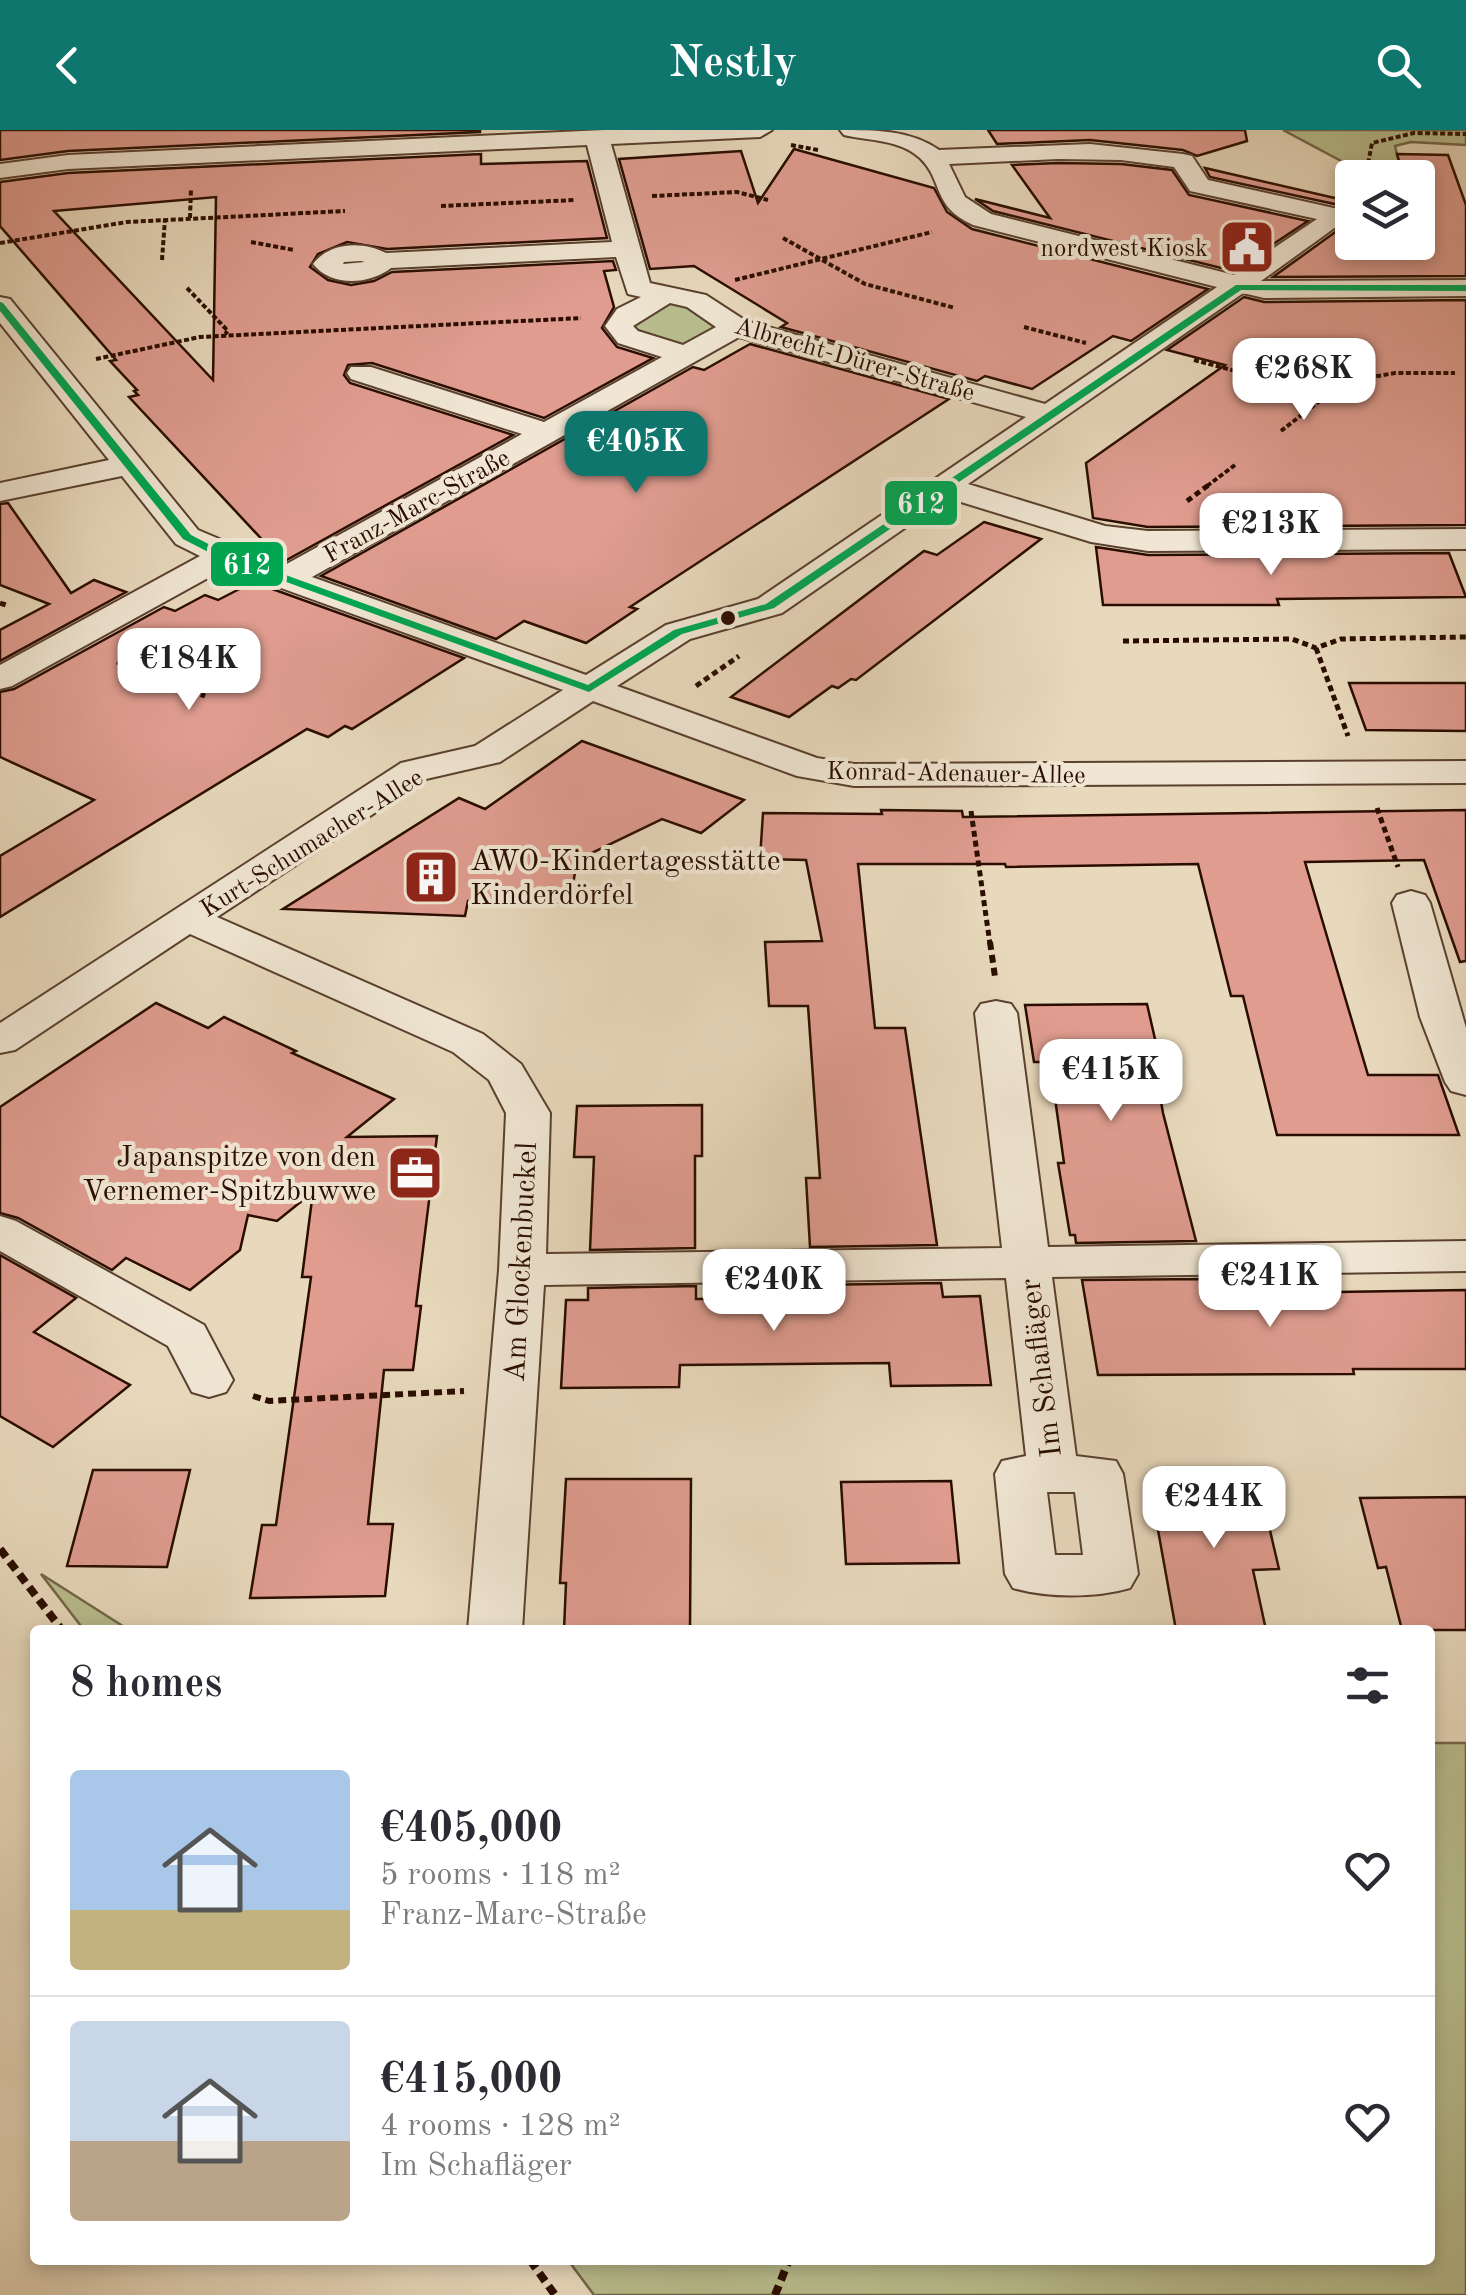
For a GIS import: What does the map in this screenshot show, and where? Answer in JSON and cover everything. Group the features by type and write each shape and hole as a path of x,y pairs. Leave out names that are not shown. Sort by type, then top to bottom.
{"street":[{"path":"852,130 897,133 932,158 952,198 964,211 982,220 1239,287 1466,288"},
{"path":"0,172 68,162 597,138 770,138"},
{"name":"Albrecht-Dürer-Straße","path":"597,138 638,288 696,301 736,327 1052,415"},
{"path":"932,158 1108,150 1147,153 1183,162 1199,186 1335,209"},
{"name":"Kurt-Schumacher-Allee","path":"0,1041 414,771 487,754 678,632 770,606 1335,218"},
{"path":"381,262 626,249"},
{"path":"665,295 627,315 619,326 628,337 685,355"},
{"name":"Konrad-Adenauer-Allee","path":"0,305 14,342 51,368 187,537 224,556 810,768 854,775 1466,772"},
{"name":"Franz-Marc-Straße","path":"286,578 736,327"},
{"name":"Franz-Marc-Straße","path":"361,373 546,432"},
{"path":"0,492 129,464"},
{"path":"944,487 1102,535 1148,541 1466,538"},
{"path":"0,678 224,556"},
{"path":"1411,903 1441,1017 1466,1082"},
{"name":"Am Glockenbuckel","path":"189,919 468,1043 506,1073 528,1113 522,1270 496,1625"},
{"name":"Im Schafläger","path":"996,1013 1053,1474"},
{"path":"0,1231 187,1336 210,1380"},
{"name":"Im Schafläger","path":"522,1270 1466,1256"}],"path":[{"path":"1369,160 1372,143 1414,133 1466,134"},
{"path":"770,138 830,154"},
{"path":"441,206 738,192 768,200"},
{"path":"0,243 165,220 345,211"},
{"path":"162,260 165,220"},
{"path":"665,295 982,220"},
{"path":"783,238 865,284 955,308"},
{"path":"186,288 228,332 224,336"},
{"path":"51,368 200,337 627,315"},
{"path":"1149,348 1326,396"},
{"path":"1281,431 1344,382 1395,373 1455,373"},
{"path":"1123,641 1292,639 1316,648 1341,639 1466,638"},
{"path":"75,639 90,645 95,653 204,696"},
{"path":"676,720 699,703 681,696 741,655"},
{"path":"968,775 997,986 996,1013"},
{"path":"210,1380 270,1401 512,1390"},
{"path":"0,1549 58,1625"},
{"path":"533,2265 554,2295"},
{"path":"775,2295 787,2265"}],"green space":[{"path":"1283,130 1466,130 1466,145 1411,142 1395,146 1398,160 1339,160"},
{"path":"663,301 686,306 716,328 684,346 636,332 632,319"},
{"path":"41,1574 121,1625 80,1625"},
{"path":"1435,1743 1466,1743 1466,2295 594,2295 572,2265 1435,2265"}],"building":[{"path":"0,130 480,132 68,151 0,160"},
{"path":"988,130 1245,130 1247,141 1197,156 1183,150 1090,140 997,144"},
{"path":"794,149 934,188 947,212 972,229 1208,289 1131,341 1113,336 1032,389 985,376 977,381 781,327 787,323 694,266 650,269 619,159 741,151 758,203"},
{"path":"481,154 481,164 587,161 607,238 387,249 347,242 318,254 310,267 328,280 351,285 374,281 392,272 613,261 616,270 604,271 614,307 602,328 617,347 653,358 544,418 372,363 348,365 344,375 350,383 513,435 283,562 129,397 138,395 134,391 137,390 110,361 116,360 0,226 0,182 68,173","holes":["216,197 213,380 54,211"]},
{"path":"1397,154 1448,155 1466,205 1466,276 1273,277 1335,232 1335,260 1435,260 1435,160 1399,160"},
{"path":"1058,163 1172,170 1189,195 1308,221 1233,271 993,211 975,199 1050,218 1012,165"},
{"path":"1205,168 1335,198 1335,204 1210,177"},
{"path":"1244,297 1264,302 1466,300 1466,525 1148,527 1093,518 1086,463 1225,365 1167,350"},
{"path":"750,344 949,399 630,607 637,609 586,643 524,621 496,639 321,576 693,367 704,370"},
{"path":"8,503 71,593 94,580 126,592 0,661 0,630 49,604 0,585 0,504"},
{"path":"984,522 1041,539 856,680 838,688 832,686 789,717 731,697 924,551 937,555"},
{"path":"1096,547 1148,555 1449,553 1466,597 1277,599 1279,605 1103,605"},
{"path":"253,582 464,658 352,729 345,726 328,737 307,729 0,917 0,856 94,800 0,757 0,692 14,689 164,607 175,611 205,595 218,600"},
{"path":"1349,683 1466,683 1466,731 1366,730"},
{"path":"582,741 744,800 701,833 662,819 577,860 570,903 468,901 465,916 283,909 459,798 485,809"},
{"path":"881,810 962,811 963,817 1466,810 1466,961 1460,962 1424,860 1305,862 1368,1075 1438,1075 1459,1135 1277,1135 1243,996 1231,996 1198,864 858,864 875,1028 905,1028 937,1245 810,1247 806,1178 820,1178 808,1006 769,1006 765,942 822,941 806,860 760,859 763,813 882,814"},
{"path":"156,1003 208,1028 224,1017 394,1099 347,1137 437,1136 416,1306 421,1306 413,1370 384,1370 368,1524 393,1524 385,1596 250,1598 262,1525 276,1525 311,1277 302,1277 313,1192 277,1221 248,1215 240,1250 190,1290 126,1258 112,1270 18,1218 0,1213 0,1107"},
{"path":"1147,1004 1160,1061 1154,1061 1163,1113 1196,1241 1076,1243 1075,1235 1070,1235 1058,1163 1064,1163 1050,1062 1034,1062 1025,1005"},
{"path":"702,1105 702,1156 695,1156 695,1248 590,1250 594,1157 574,1157 577,1106"},
{"path":"0,1255 76,1298 34,1332 130,1385 53,1447 0,1416"},
{"path":"1204,1279 1208,1294 1466,1290 1466,1369 1353,1369 1354,1374 1098,1375 1082,1280"},
{"path":"941,1283 943,1297 980,1296 991,1385 891,1386 889,1363 680,1365 679,1387 561,1388 566,1300 588,1300 588,1288 696,1286 696,1299 813,1298 812,1285"},
{"path":"93,1470 190,1470 167,1567 67,1566"},
{"path":"566,1479 691,1479 690,1625 564,1625 566,1583 560,1583"},
{"path":"1258,1479 1279,1569 1253,1570 1265,1625 1175,1625 1149,1480"},
{"path":"951,1481 959,1563 846,1564 841,1482"},
{"path":"1466,1497 1466,1630 1401,1625 1386,1567 1378,1568 1360,1498"}],"transit line":[{"name":"612","path":"1239,287 1466,288"},
{"name":"612","path":"589,689 678,632 770,606 1239,287"},
{"name":"612","path":"0,305 187,537 224,556 589,689"}],"place":[{"name":"nordwest Kiosk","path":"1247,247"},
{"name":"AWO-Kindertagesstätte Kinderdörfel","path":"431,877"},
{"name":"Japanspitze von den Vernemer-Spitzbuwwe","path":"415,1173"}]}
